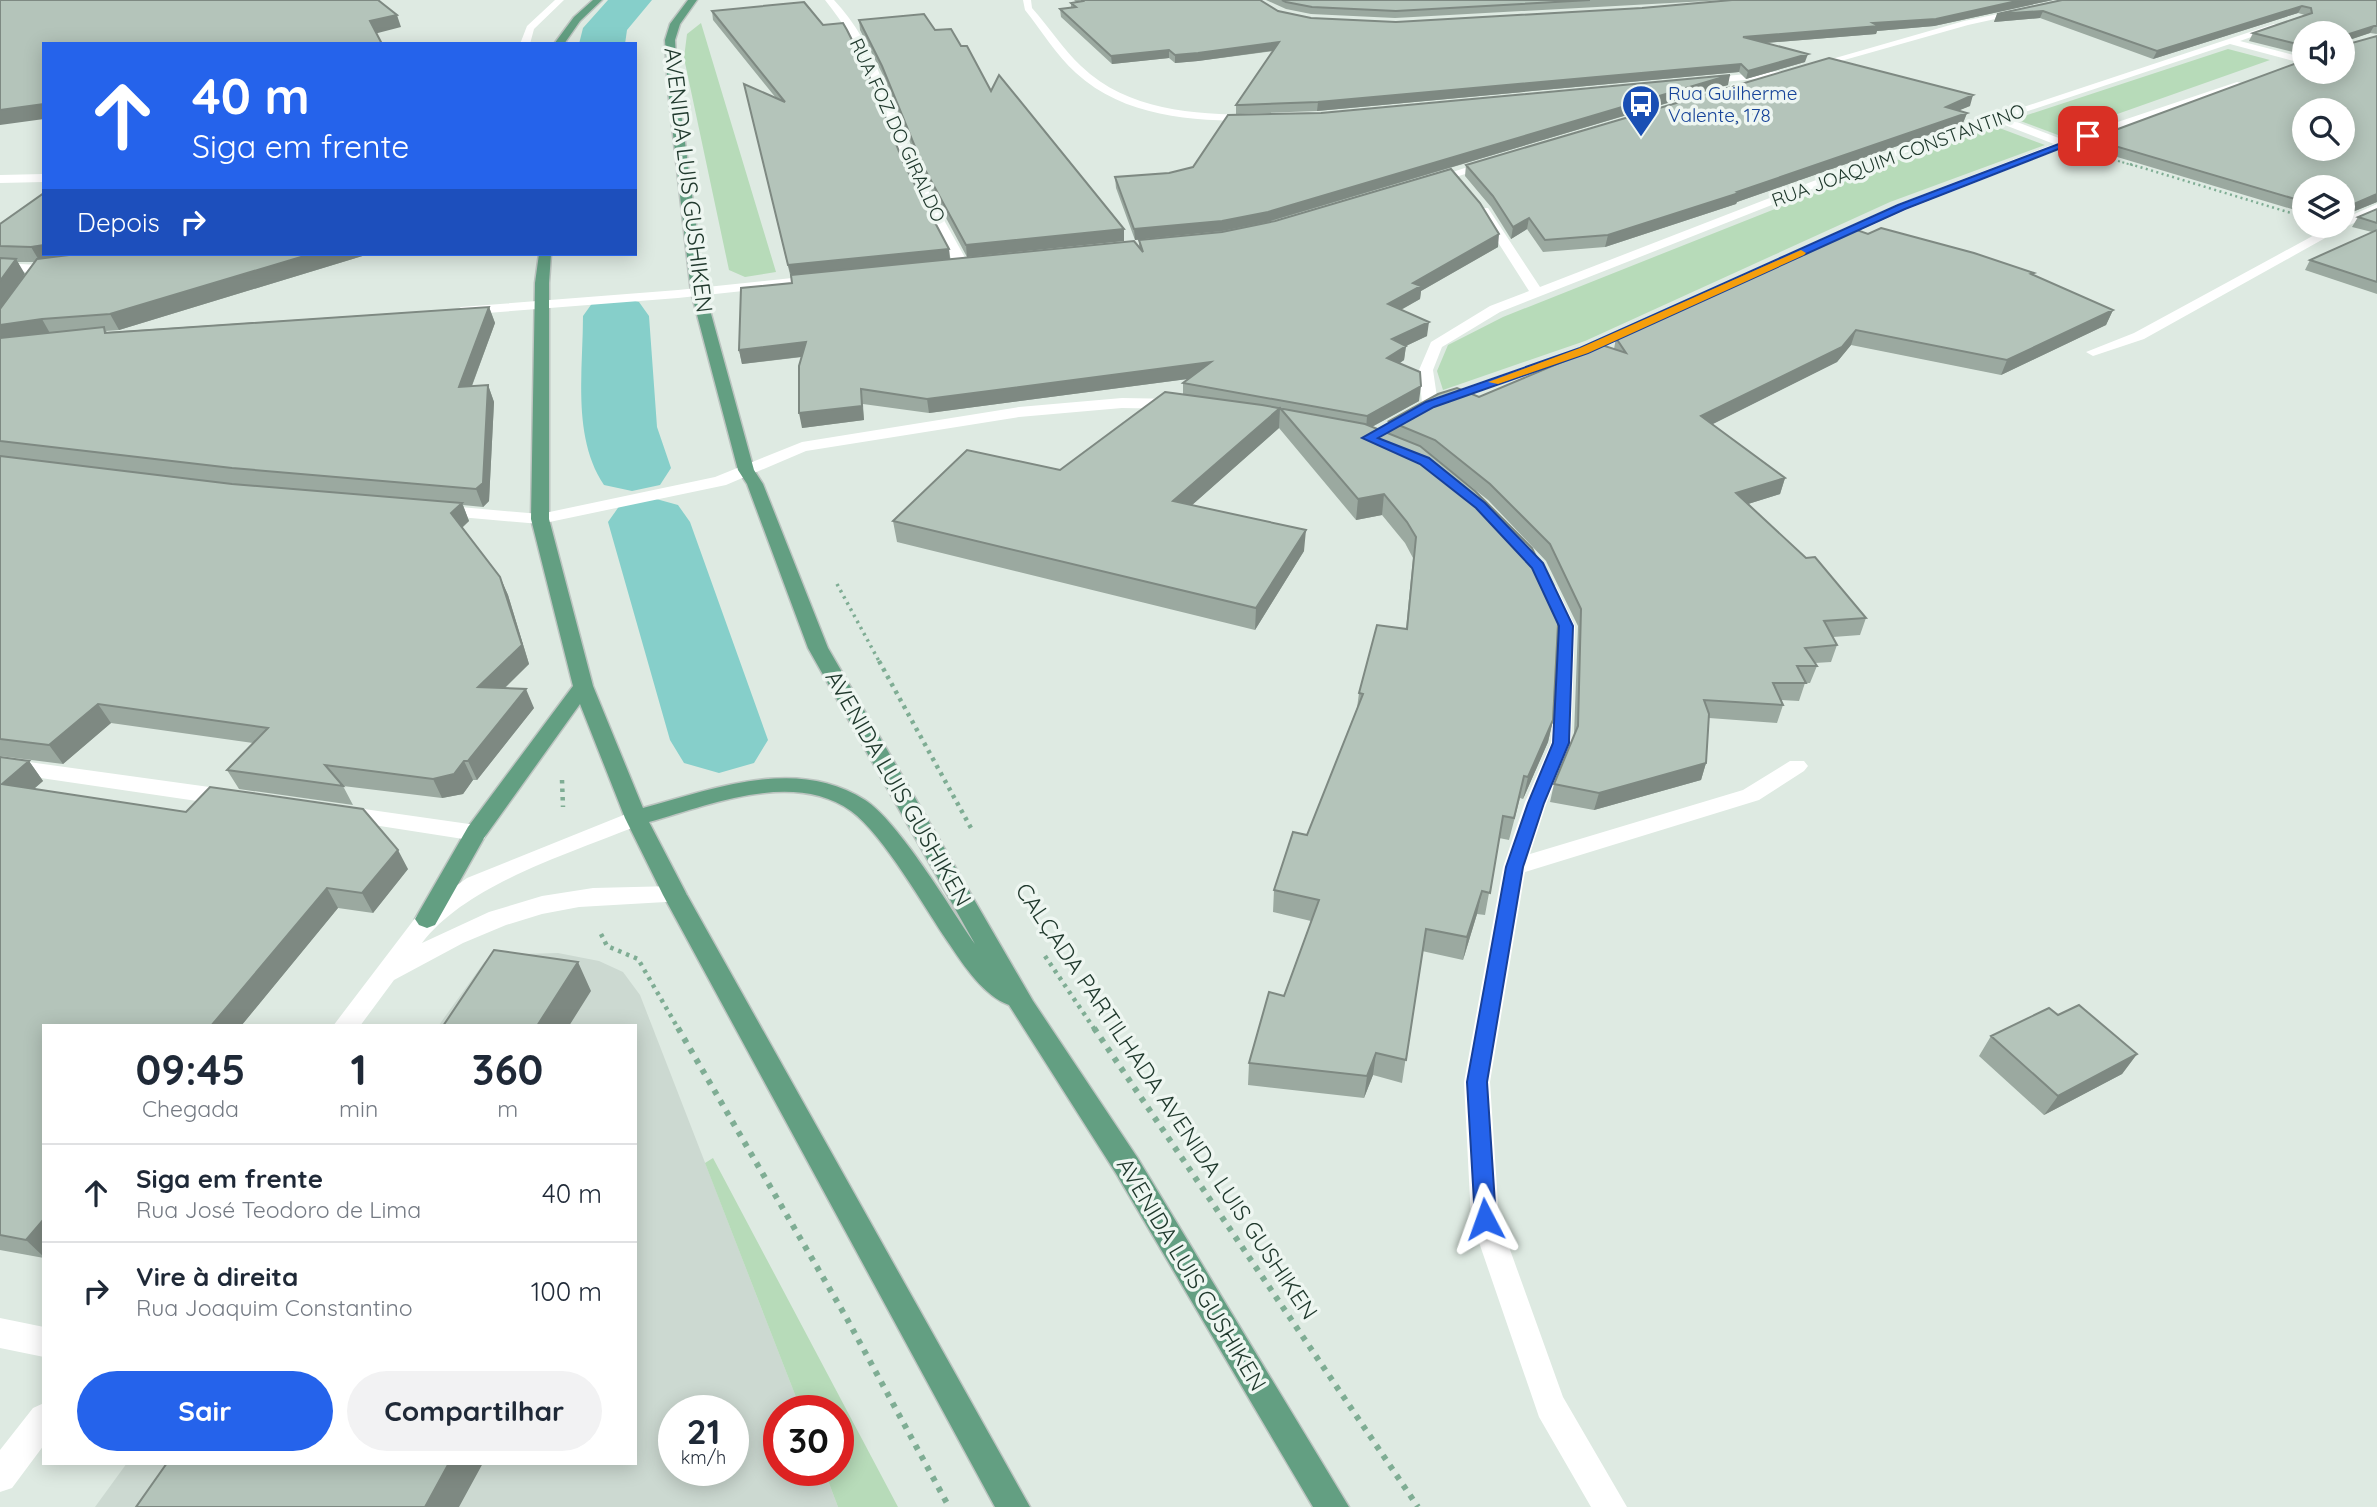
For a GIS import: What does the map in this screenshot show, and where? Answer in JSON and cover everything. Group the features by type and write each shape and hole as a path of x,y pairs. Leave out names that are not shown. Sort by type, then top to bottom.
{"main road":[{"path":"560,42 577,19 598,0"},
{"name":"AVENIDA LUIS GUSHIKEN","path":"693,0 674,24 670,40 673,90 698,292 746,470 755,484 818,648 1024,1008 1127,1166 1332,1507"},
{"path":"545,256 540,519 575,643 583,686 636,818 674,895 1013,1507"},
{"path":"427,919 476,833 583,686"},
{"path":"636,818 718,795 792,784 828,791 859,806 888,836 975,963 1024,1008"}],"street":[{"path":"526,42 530,28 560,0"},
{"name":"RUA FOZ DO GIRALDO","path":"830,0 838,7 859,40 910,165 961,263"},
{"path":"1027,0 1028,8 1079,70 1110,94 1136,106 1172,113 1269,118"},
{"path":"1729,90 1967,23 2078,0"},
{"name":"RUA JOAQUIM CONSTANTINO","path":"2256,79 2064,144 1902,207 1584,351 1425,407 1426,370 1436,345 1495,309 1895,153 2290,22"},
{"path":"2230,41 2292,58"},
{"path":"2281,70 2292,66"},
{"path":"1687,82 1783,74"},
{"path":"1996,118 2064,144"},
{"path":"1414,186 1457,179 1505,158"},
{"path":"0,179 42,178"},
{"path":"1477,202 1537,292"},
{"path":"2355,219 2377,208"},
{"path":"2093,352 2139,335 2318,238"},
{"path":"0,267 46,268 21,291 0,326"},
{"path":"441,312 698,292 837,277"},
{"path":"0,294 21,291"},
{"path":"416,509 540,519 720,481 802,447 1020,412 1122,403 1190,405"},
{"path":"1538,566 1566,626 1561,743 1536,803 1514,867 1477,1082 1485,1219 1550,1406 1610,1507"},
{"path":"0,765 258,802"},
{"path":"1514,867 1751,795 1797,766"},
{"path":"327,811 476,833"},
{"path":"347,1024 427,919 475,884 636,818"},
{"path":"382,978 452,937 501,916 568,900 674,895"},
{"path":"0,1333 42,1342"},
{"path":"0,1476 42,1422"}],"path":[{"path":"2064,144 2292,214"},
{"path":"832,573 977,839"},
{"path":"562,767 564,821"},
{"path":"607,946 638,959 846,1317 948,1507"},
{"name":"CALÇADA PARTILHADA AVENIDA LUIS GUSHIKEN","path":"1039,947 1418,1507"}],"shaded area":[{"path":"558,953 599,961 623,972 640,995 795,1395 763,1395 763,1486 830,1486 838,1507 95,1507 126,1465 637,1465 637,1024 440,1024 485,961 522,954"}],"green space":[{"path":"701,23 776,272 745,277 729,270 684,58 687,34"},
{"path":"2228,49 2270,60 2058,135 2015,119"},
{"path":"1994,126 2045,145 1890,202 1585,341 1443,390 1437,371 1448,345 1503,317 1903,158"},
{"path":"713,1158 839,1395 795,1395 705,1163"},
{"path":"854,1424 898,1507 838,1507 830,1486 854,1486"}],"building":[{"path":"0,0 378,0 397,15 370,21 381,42 42,42 42,104 0,110"},
{"path":"1082,0 1260,0 1278,11 1311,18 1396,22 1642,8 1732,0 2021,0 1936,19 1743,37 1808,54 1748,71 1741,64 1318,102 1236,105 1279,42 1175,55 1169,50 1111,56 1060,9 1076,7 1071,3"},
{"path":"1282,0 1590,0 1396,11 1312,7"},
{"path":"2062,0 2377,0 2377,26 2355,32 2355,21 2292,21 2292,43 2253,33 2312,13 2311,8 2302,6 2157,51 2043,11 1997,14"},
{"path":"804,2 823,25 843,23 866,68 904,164 949,249 788,265 744,84 785,102 712,11"},
{"path":"924,14 935,30 951,29 961,46 967,46 991,91 999,75 1124,229 966,245 922,164 882,66 859,20"},
{"path":"2377,36 2377,194 2355,204 2355,175 2292,175 2292,198 2091,139 2292,65 2292,84 2355,84 2355,42"},
{"path":"1829,58 1973,95 1946,107 1967,113 1737,192 1739,193 1608,235 1545,240 1529,218 1513,227 1493,196 1466,165"},
{"path":"1730,75 1268,212 1222,221 1134,229 1115,177 1169,173 1193,167 1228,115 1321,113"},
{"path":"1451,169 1480,203 1499,234 1413,283 1421,286 1388,304 1429,322 1392,339 1406,346 1387,358 1420,372 1421,386 1367,416 1183,383 1211,362 927,399 861,389 862,406 799,413 799,366 806,342 739,350 741,288 792,283 791,275 1134,241 1143,252 1139,240 1222,232 1275,221"},
{"path":"42,194 42,245 0,246 0,224"},
{"path":"2377,209 2377,223 2358,217"},
{"path":"1881,228 1974,253 2034,273 2031,274 2113,310 2007,360 1856,330 1842,347 1701,416 1785,478 1736,493 1806,558 1815,557 1866,618 1824,621 1837,645 1805,648 1817,666 1797,666 1806,683 1773,683 1783,705 1704,700 1709,714 1706,763 1599,793 1554,784 1578,726 1581,609 1550,544 1490,484 1435,440 1389,421 1438,394 1457,388 1479,397 1602,345 1626,353 1616,338 1854,229 1868,234"},
{"path":"2377,230 2377,282 2310,260"},
{"path":"61,256 304,256 110,314 0,325 0,309 37,259"},
{"path":"0,258 16,259 0,281"},
{"path":"489,307 459,387 488,385 483,483 476,489 232,468 0,441 0,338 104,327 105,333"},
{"path":"1165,392 1280,408 1173,501 1306,530 1256,608 893,521 967,450 1060,470"},
{"path":"1280,408 1365,424 1420,446 1475,491 1532,548 1559,605 1553,720 1528,777 1524,776 1514,818 1503,816 1490,893 1482,891 1467,937 1426,929 1406,1060 1376,1053 1367,1076 1249,1063 1269,992 1284,996 1319,900 1274,890 1293,832 1307,835 1363,694 1359,693 1377,625 1407,629 1416,537 1384,494 1358,499"},
{"path":"0,456 232,484 462,503 451,513 500,577 522,645 478,687 526,689 468,761 464,761 454,774 433,779 325,765 343,786 227,770 268,728 98,704 49,745 0,739"},
{"path":"0,757 29,761 2,784 186,812 210,787 363,809 398,850 362,893 327,888 213,1024 42,1024 42,1221 26,1240 0,1235"},
{"path":"494,950 578,962 538,1024 444,1024"},
{"path":"2079,1005 2137,1054 2058,1096 1991,1036 2049,1008 2058,1015"},
{"path":"166,1465 448,1465 425,1507 136,1507"}],"waterway":[{"path":"602,42 605,28 631,0"},
{"path":"616,316 620,427 632,468"},
{"path":"649,522 719,740"}],"slow traffic":[{"path":"1494,382 1584,351 1801,253"}],"place":[{"name":"Rua Guilherme Valente, 178","path":"1641,138"}],"route":[{"path":"1485,1219 1477,1082 1514,867 1536,803 1561,743 1566,626 1538,566 1480,506 1425,461 1368,438 1430,404 1584,351 1902,207 2088,136"}]}
